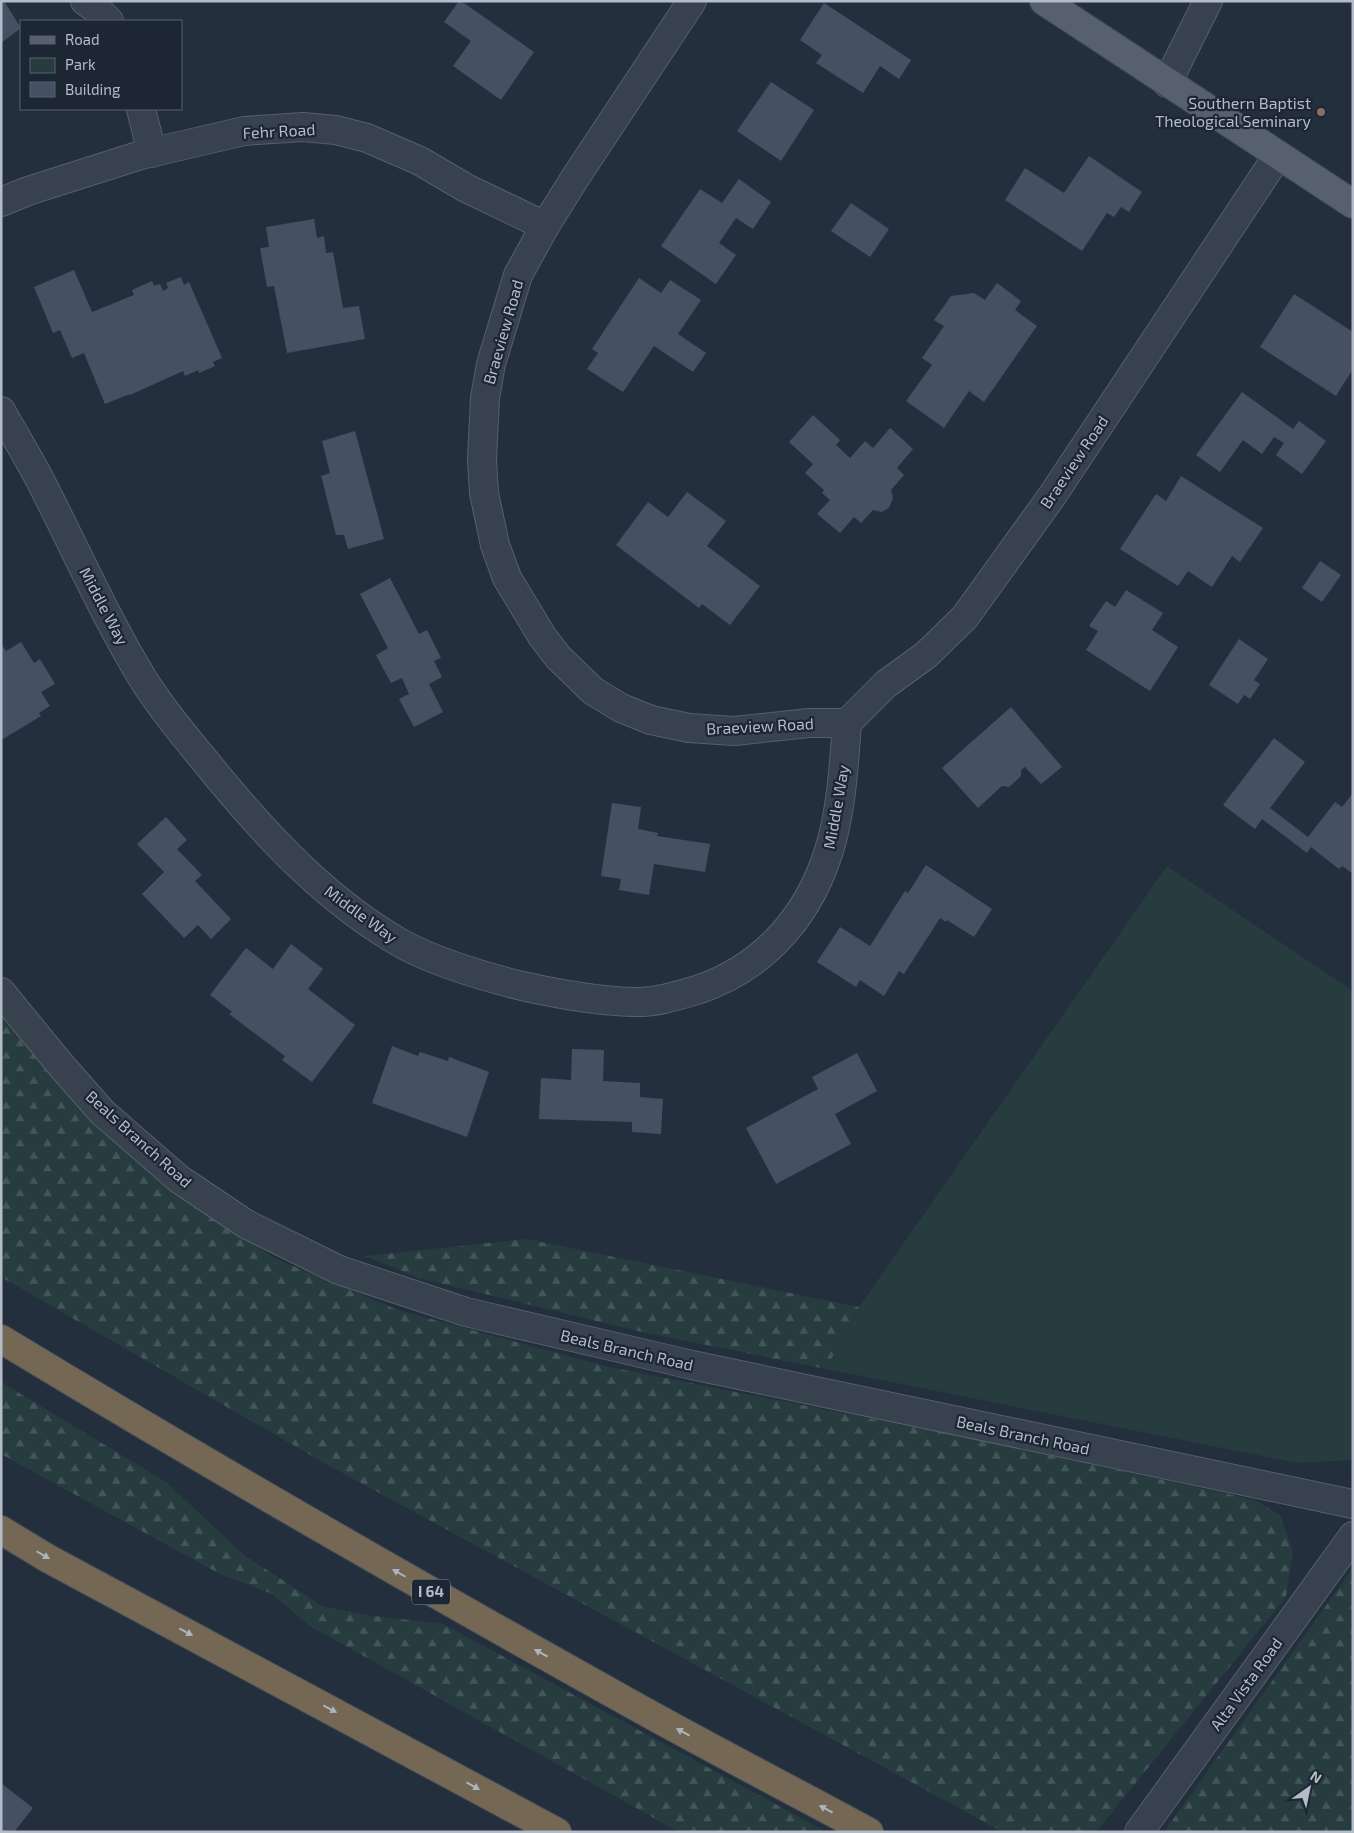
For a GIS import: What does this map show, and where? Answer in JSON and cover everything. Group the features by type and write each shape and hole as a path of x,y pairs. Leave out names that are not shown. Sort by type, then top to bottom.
{"highway":[{"name":"I 64","path":"1,1338 137,1421 409,1579 628,1703 869,1832"},
{"path":"1,1530 47,1558 557,1832"}],"main road":[{"path":"1044,1 1353,204"}],"street":[{"path":"84,1 99,10 108,20"},
{"name":"Braeview Road","path":"692,1 575,178 545,226 518,276 491,364 485,398 482,459 484,493 495,545 507,578 537,628 558,657 594,691 621,708 651,720 689,728 734,731 809,723 847,722 886,684 926,655 965,617 1052,496 1278,155"},
{"path":"1167,83 1208,1"},
{"path":"141,110 152,153"},
{"name":"Fehr Road","path":"1,202 28,191 152,153 244,131 303,127 336,130 367,138 420,161 466,188 545,226"},
{"name":"Middle Way","path":"1,411 39,479 82,566 138,669 169,717 252,818 300,868 370,925 407,946 454,966 510,983 557,994 634,1003 684,994 712,984 739,970 765,952 788,930 803,909 824,868 833,837 843,777 847,722"},
{"name":"Beals Branch Road","path":"1,992 102,1112 179,1179 246,1224 339,1270 466,1312 682,1363 1353,1504"},
{"name":"Alta Vista Road","path":"1139,1832 1353,1536"}],"green space":[{"path":"1167,866 1353,991 1353,1460 1297,1463 826,1369 859,1307"},
{"path":"1,1014 93,1123 191,1198 274,1258 398,1310 609,1367 985,1441 1255,1500 1280,1515 1293,1552 1286,1597 1096,1832 1003,1832 326,1464 1,1277"},
{"path":"526,1239 859,1307 826,1369 642,1332 419,1278 365,1256"},
{"path":"1,1382 166,1482 244,1555 322,1606 366,1615 443,1624 827,1832 679,1832 310,1626 272,1594 220,1574 1,1454"},
{"path":"1353,1568 1353,1832 1164,1832"}],"building":[{"path":"1,1 4,1 20,29 1,43"},
{"path":"459,1 534,52 501,100 453,66 471,41 444,22"},
{"path":"824,3 911,60 899,79 880,66 863,93 816,63 822,55 800,40"},
{"path":"771,82 814,110 781,161 737,131"},
{"path":"1089,156 1142,192 1129,212 1121,207 1114,217 1107,213 1082,251 1005,200 1025,168 1064,193"},
{"path":"739,179 771,202 753,229 736,218 719,243 736,255 716,284 661,246 700,189 722,203"},
{"path":"851,203 889,229 870,257 831,231"},
{"path":"314,219 317,238 324,236 326,253 333,252 343,308 359,306 365,339 287,353 274,286 267,287 260,248 269,247 266,227"},
{"path":"74,270 92,312 134,295 132,290 152,281 154,286 160,284 163,291 168,288 166,283 181,277 184,285 189,282 222,358 213,362 215,366 199,373 198,370 185,376 183,371 105,404 84,353 72,358 60,330 53,333 34,287"},
{"path":"639,278 661,293 670,280 701,300 678,334 706,353 693,372 654,346 623,392 587,369 598,353 592,349"},
{"path":"997,283 1021,301 1015,310 1037,326 984,402 969,391 944,428 906,401 932,365 922,358 944,326 934,320 951,296 974,293 985,300"},
{"path":"1294,294 1353,332 1353,373 1351,372 1336,396 1260,347"},
{"path":"1242,392 1293,429 1299,421 1326,441 1302,474 1276,455 1284,443 1274,437 1262,454 1243,440 1220,472 1196,455"},
{"path":"813,415 840,440 836,445 850,458 865,441 873,448 890,428 913,449 897,468 904,475 891,490 893,498 889,508 882,512 873,510 861,523 854,517 840,533 817,514 830,500 822,493 824,490 805,473 813,464 789,442"},
{"path":"355,431 384,539 348,549 344,535 336,535 321,476 330,473 322,441"},
{"path":"1181,476 1263,528 1240,562 1232,556 1212,587 1188,571 1178,586 1120,549 1156,494 1166,501"},
{"path":"687,492 726,521 707,546 760,586 730,625 702,604 699,608 616,545 648,502 668,517"},
{"path":"1320,561 1341,575 1322,602 1302,588"},
{"path":"390,578 419,634 427,630 441,658 434,661 442,677 429,684 443,712 414,727 399,699 409,694 402,678 391,683 376,655 388,648 360,594"},
{"path":"1126,590 1163,613 1152,630 1178,647 1150,691 1086,650 1098,631 1089,626 1106,601 1115,607"},
{"path":"1239,639 1268,659 1254,680 1260,684 1250,699 1244,695 1238,704 1209,685"},
{"path":"21,642 34,663 40,659 55,684 41,692 50,706 39,713 41,716 3,739 1,736 1,644 6,651"},
{"path":"1011,707 1062,767 1041,784 1025,767 1021,770 1021,776 1009,787 1002,786 978,808 942,768"},
{"path":"1274,738 1305,762 1270,808 1308,837 1335,802 1342,807 1353,793 1353,874 1342,866 1339,869 1311,847 1307,853 1262,819 1255,829 1223,805"},
{"path":"612,803 641,807 638,829 658,833 657,836 710,844 705,872 654,864 649,895 619,890 621,879 601,876"},
{"path":"166,817 187,840 177,849 202,875 195,881 231,919 211,939 198,925 184,938 142,894 164,872 137,844"},
{"path":"926,865 992,909 974,937 947,920 946,922 940,918 904,974 899,971 884,996 860,980 856,987 817,962 840,927 870,946 905,891 908,893"},
{"path":"291,944 323,969 308,989 355,1025 312,1082 282,1060 285,1056 229,1014 232,1012 210,995 246,948 273,969"},
{"path":"392,1046 418,1056 420,1052 448,1061 449,1057 489,1072 467,1137 372,1103"},
{"path":"572,1049 604,1050 603,1081 640,1083 640,1097 663,1099 661,1134 632,1132 632,1122 539,1119 541,1078 571,1080"},
{"path":"857,1053 877,1091 835,1114 851,1144 776,1184 746,1128 818,1089 812,1077"},
{"path":"1,1783 33,1808 14,1832 1,1832"}],"place":[{"name":"Southern Baptist Theological Seminary","path":"1321,112"}]}
